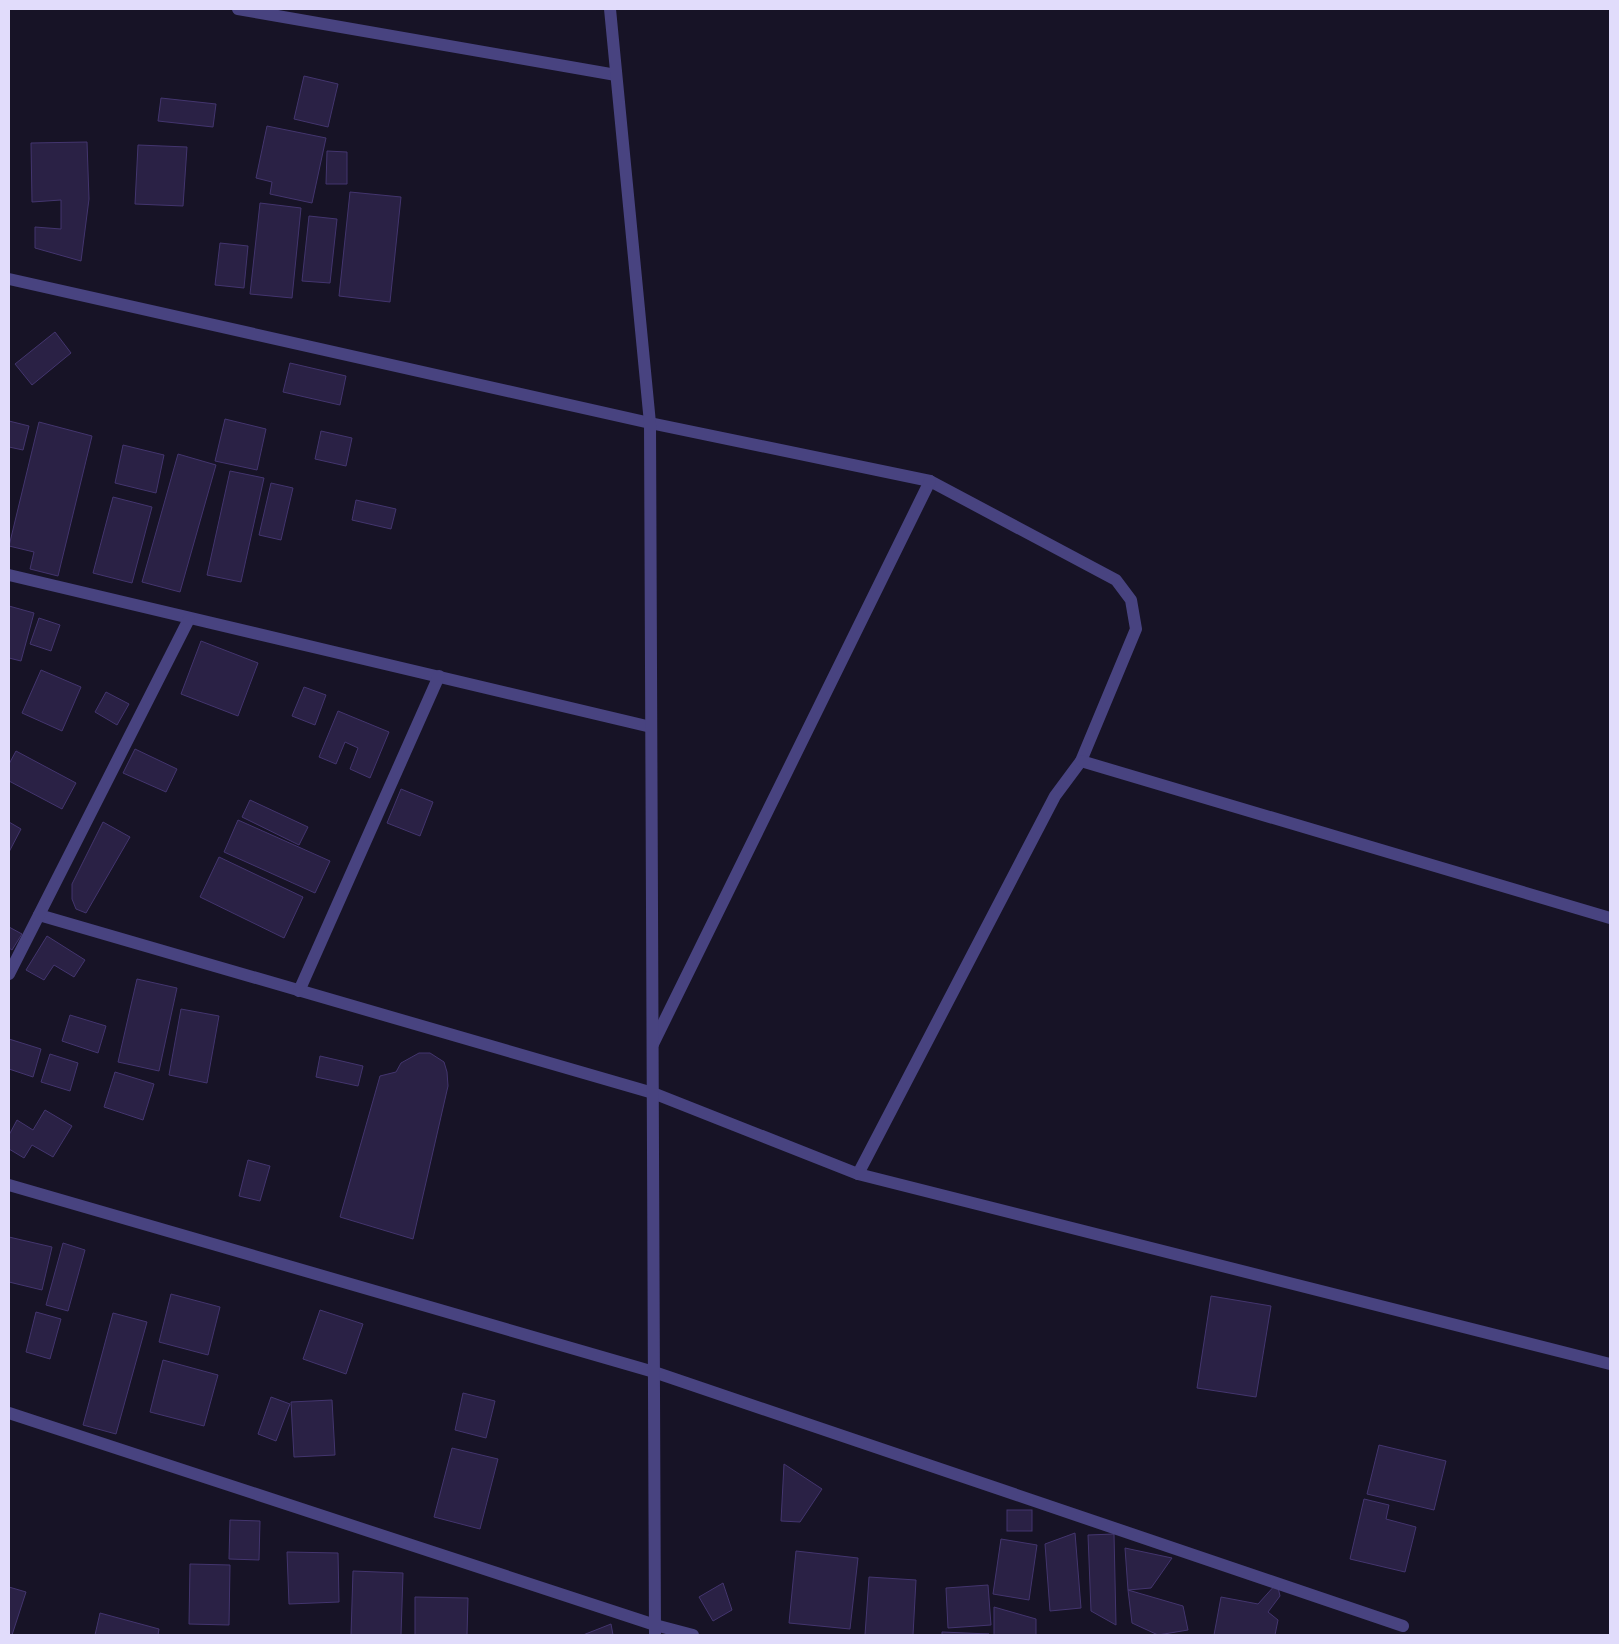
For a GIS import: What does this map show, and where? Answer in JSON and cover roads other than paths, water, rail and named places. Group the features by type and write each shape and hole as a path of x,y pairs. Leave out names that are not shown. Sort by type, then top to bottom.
{"street":[{"path":"238,9 616,75"},
{"path":"610,9 650,423 655,1630"},
{"path":"9,279 650,423 930,481 1116,580 1131,600 1136,628 1081,761 1055,796 858,1174"},
{"path":"652,1044 930,481"},
{"path":"9,575 651,727"},
{"path":"9,974 189,619"},
{"path":"299,991 439,676"},
{"path":"1081,761 1610,918"},
{"path":"39,915 653,1093 858,1174 1610,1364"},
{"path":"9,1185 654,1372 1403,1626"},
{"path":"9,1413 655,1630 693,1635"}]}
